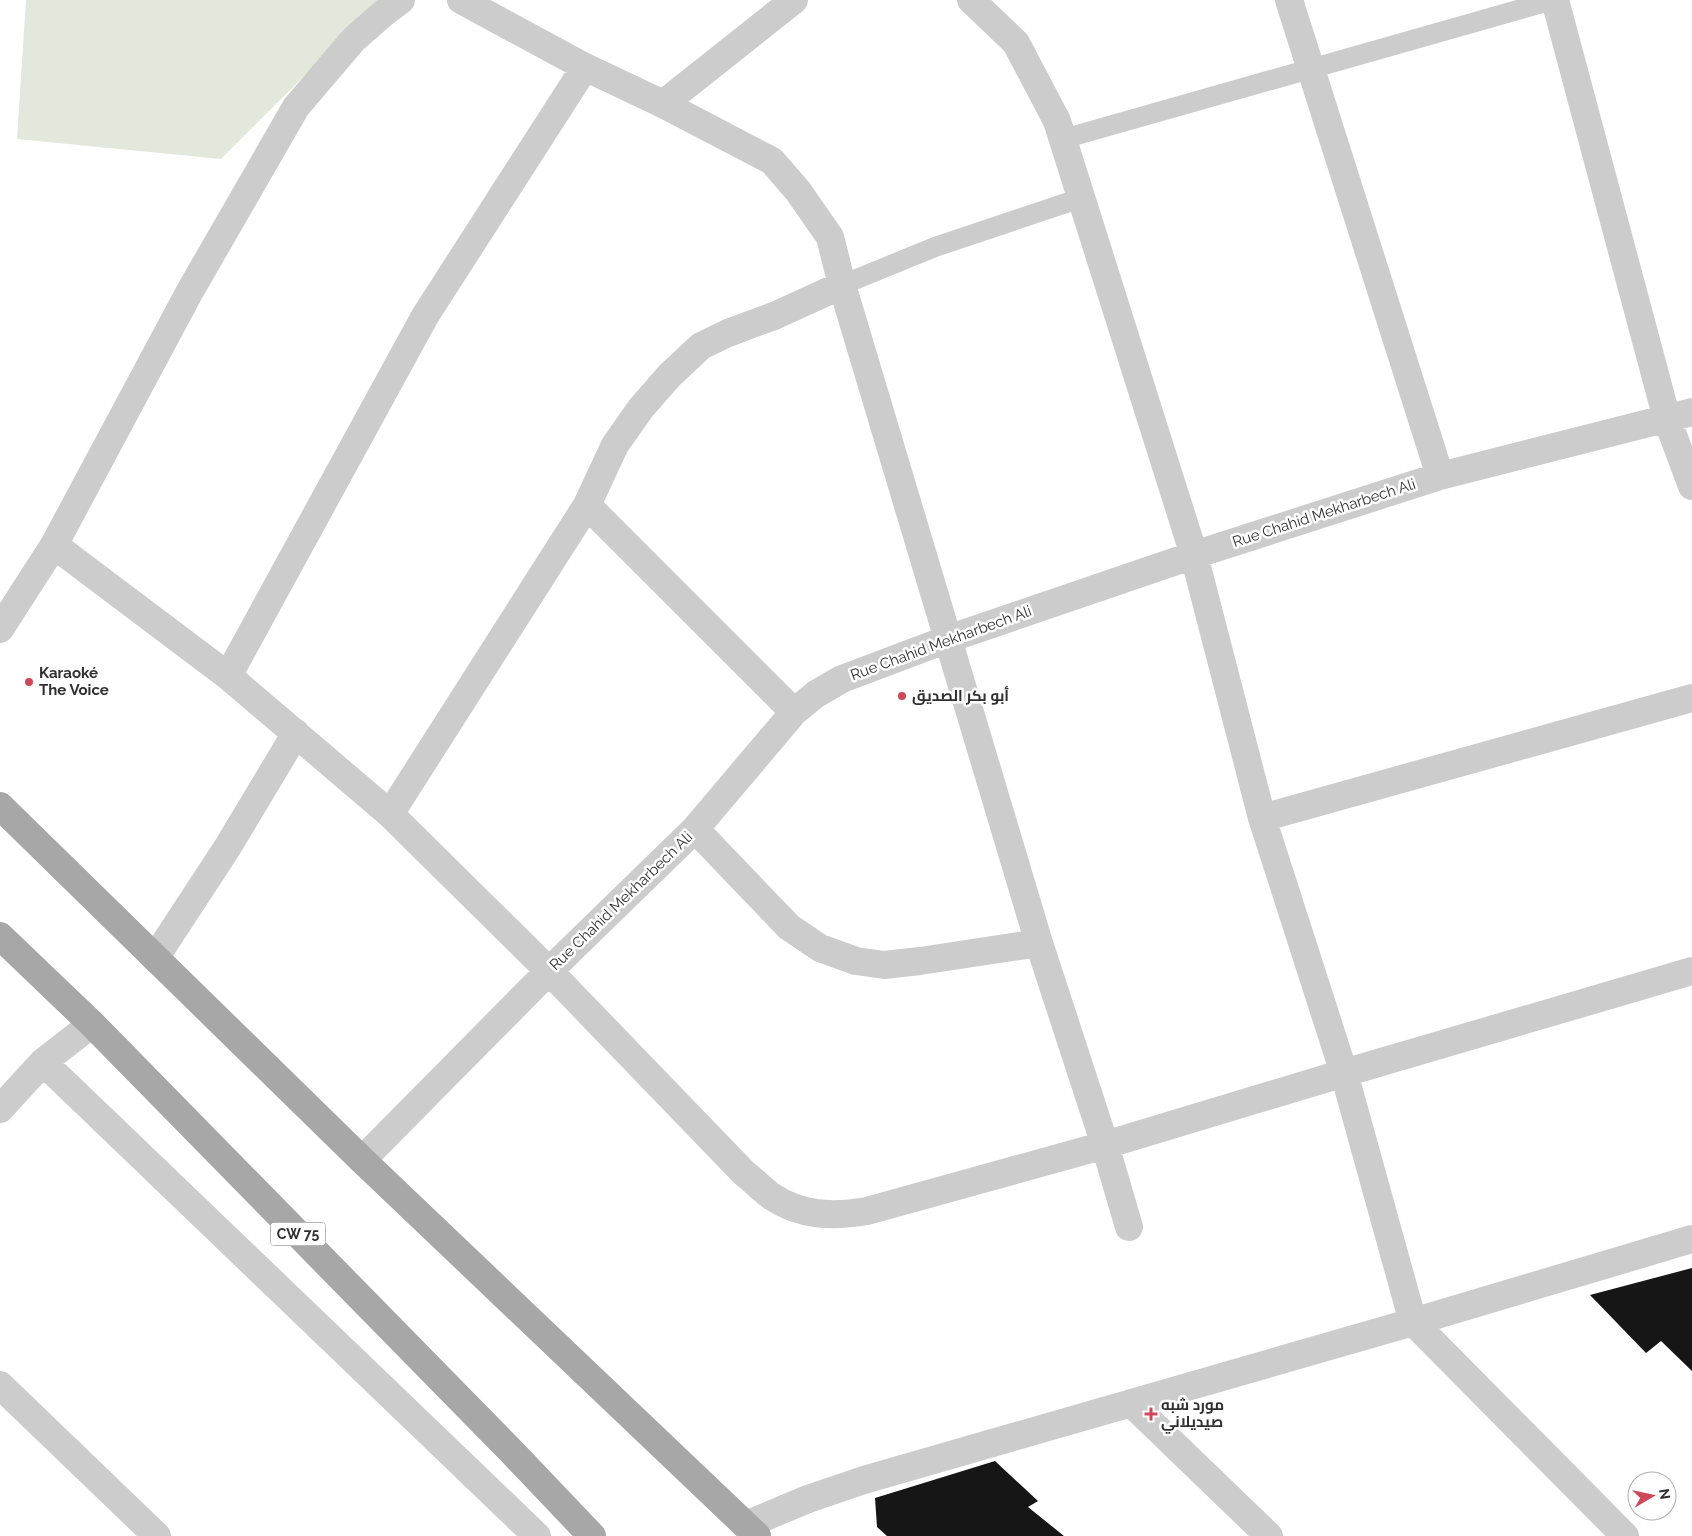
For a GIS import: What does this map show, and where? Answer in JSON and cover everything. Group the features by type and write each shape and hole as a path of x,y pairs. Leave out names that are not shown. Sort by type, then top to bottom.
{"main road":[{"path":"0,806 362,1160 752,1531"},
{"name":"CW 75","path":"0,936 92,1024 592,1536"}],"street":[{"path":"0,630 54,545 190,291 296,107 354,39 401,0"},
{"path":"461,0 585,68 664,104 772,161 798,191 830,237 842,285 1039,943 1105,1145 1129,1227"},
{"path":"664,104 794,0"},
{"path":"971,0 1016,43 1057,121 1194,555 1262,818 1344,1073 1413,1322 1626,1536"},
{"path":"1290,0 1440,476"},
{"path":"1554,0 1680,416 1692,486"},
{"path":"228,676 425,316 585,68"},
{"path":"390,814 587,505 615,445 641,408 670,375 701,346 842,285"},
{"name":"Rue Chahid Mekharbech Ali","path":"362,1160 550,971 695,829 794,712 816,694 842,679 948,639 1194,555 1440,476 1680,416"},
{"path":"587,505 794,712"},
{"path":"54,545 228,676 390,814 550,971 744,1172 771,1196 796,1208 821,1214 842,1215 867,1211 1105,1145 1692,971"},
{"path":"1262,818 1692,698"},
{"path":"155,958 227,848 296,733"},
{"path":"695,829 789,926 820,948 856,961 884,964 920,961 1039,943"},
{"path":"0,1109 43,1062 92,1024"},
{"path":"43,1062 537,1536"},
{"path":"752,1531 808,1499 864,1480 1413,1322 1692,1239"},
{"path":"0,1385 156,1536"},
{"path":"1132,1403 1269,1536"}],"lane":[{"path":"1062,140 1554,0"},
{"path":"842,285 935,247 1081,198"}],"shaded area":[{"path":"26,0 380,0 221,159 17,139"}],"building":[{"path":"1692,1268 1692,1371 1661,1341 1646,1353 1590,1295"},
{"path":"995,1461 1038,1501 1028,1507 1064,1536 887,1536 877,1527 875,1498"}],"place":[{"name":"Karaoké The Voice","path":"29,682"},
{"name":"أبو بكر الصديق","path":"902,696"},
{"name":"مورد شبه صيديلاني","path":"1151,1414"}]}
